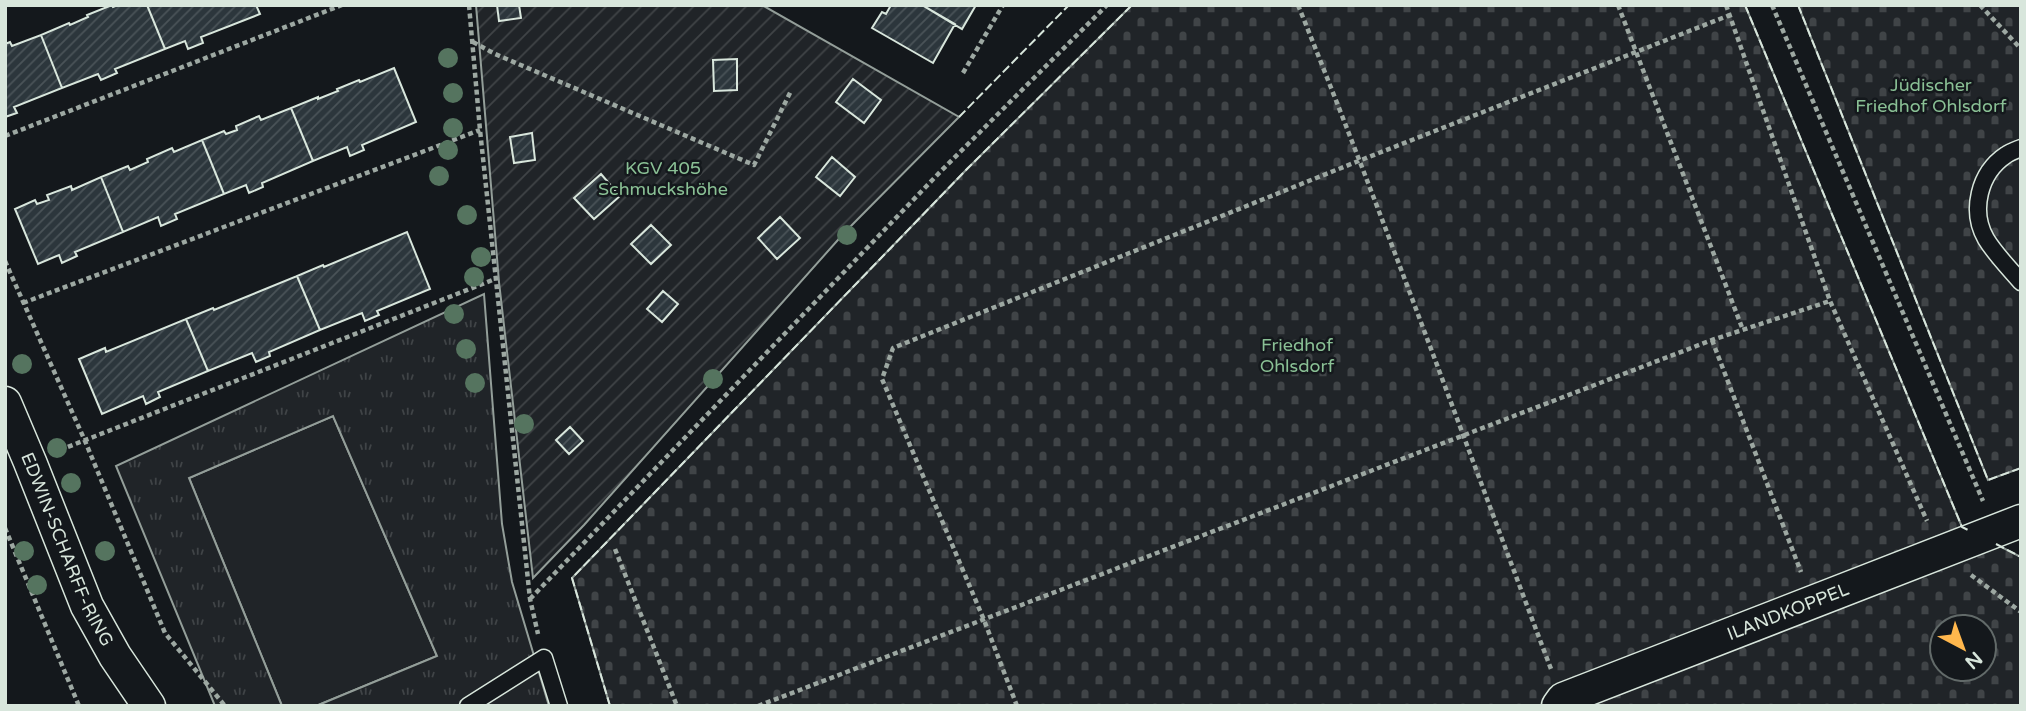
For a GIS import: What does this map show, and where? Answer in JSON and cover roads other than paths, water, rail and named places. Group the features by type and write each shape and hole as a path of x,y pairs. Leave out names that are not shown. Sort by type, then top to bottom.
{"street":[{"name":"EDWIN-SCHARFF-RING","path":"5,403 87,606 115,656 149,706"},
{"name":"ILANDKOPPEL","path":"1560,702 2008,526"},
{"name":"EDWIN-SCHARFF-RING","path":"115,656 121,706"}],"lane":[{"path":"2021,148 2006,155 1993,167 1984,180 1978,210 1985,236 2021,282"},
{"path":"468,706 544,658 559,706"}],"park label":[{"name":"Jüdischer Friedhof Ohlsdorf","path":"1931,95"},
{"name":"KGV 405 Schmuckshöhe","path":"663,178"},
{"name":"Friedhof Ohlsdorf","path":"1297,355"}]}
